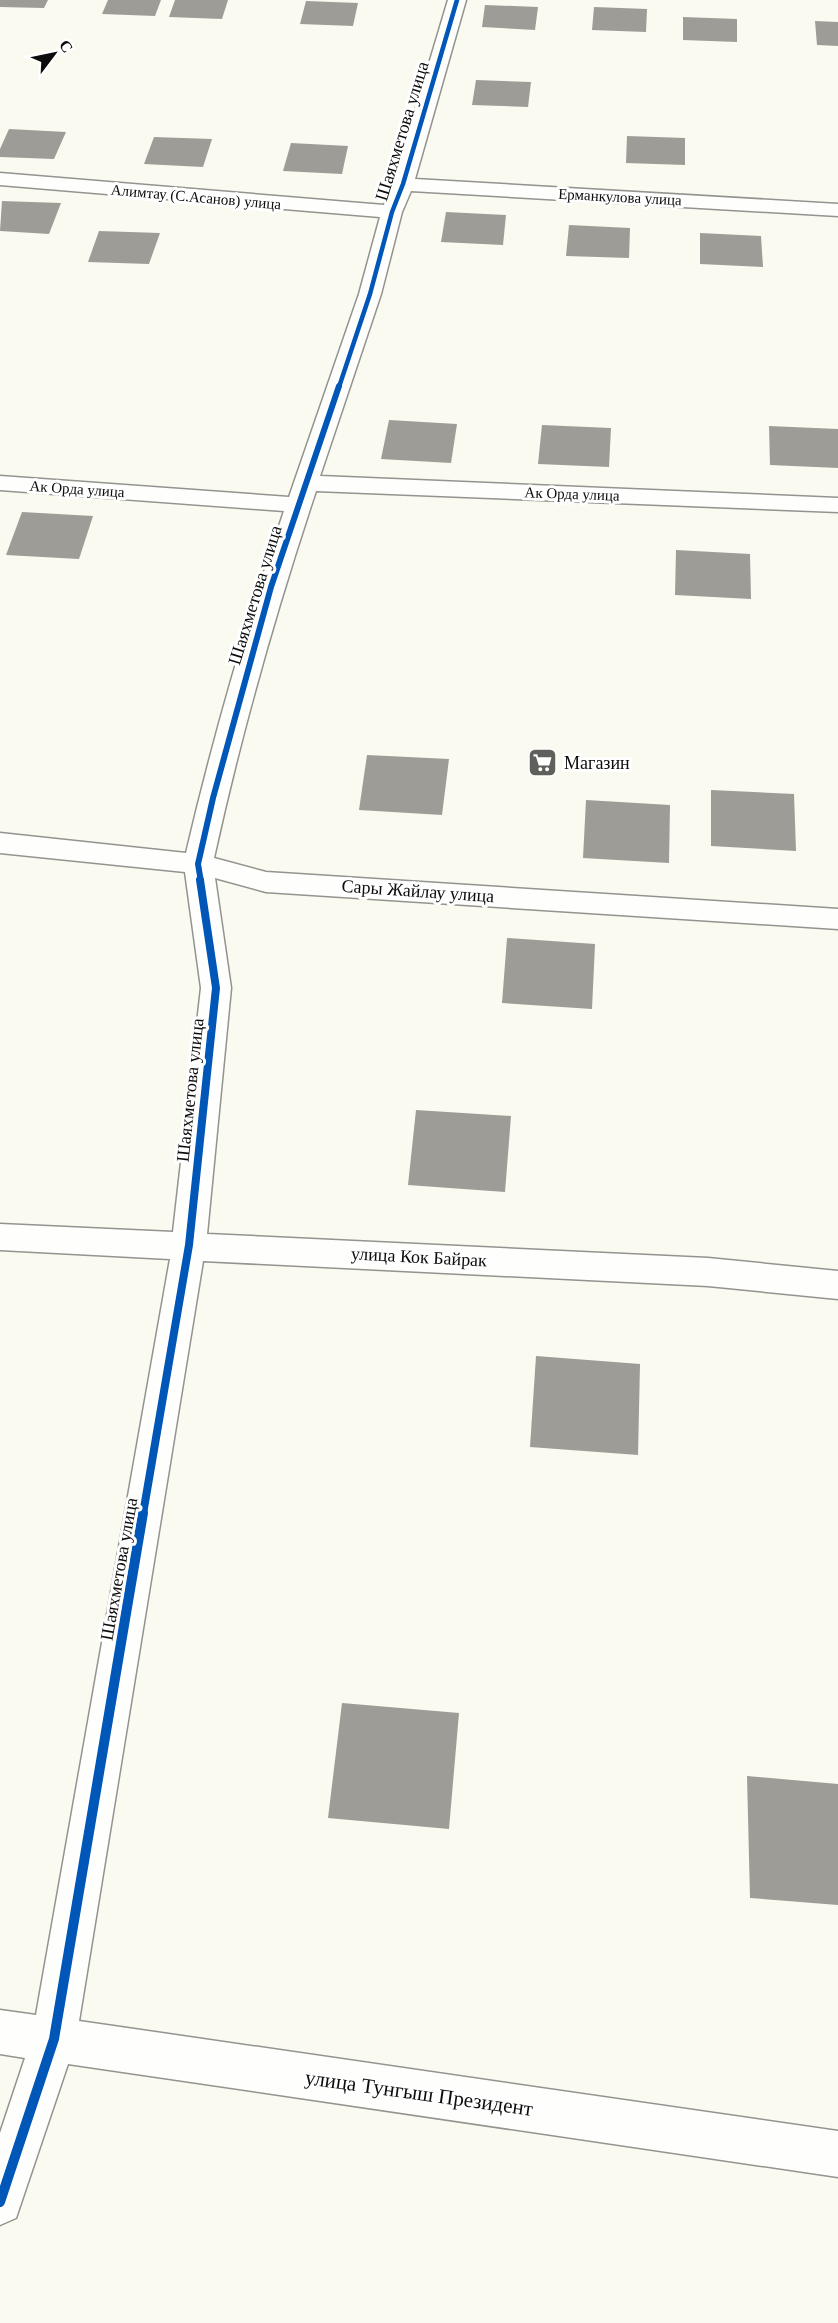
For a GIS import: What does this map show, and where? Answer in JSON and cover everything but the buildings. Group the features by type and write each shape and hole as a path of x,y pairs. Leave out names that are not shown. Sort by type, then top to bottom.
{"street":[{"name":"Шаяхметова улица","path":"0,2202 54,2039 189,1245 216,988 198,864 213,798 268,598 370,294 457,0"},
{"name":"Алимтау (С.Асанов) улица","path":"0,179 397,198"},
{"name":"Ерманкулова улица","path":"397,198 838,210"},
{"name":"Ак Орда улица","path":"0,483 302,494 838,505"},
{"name":"Сары Жайлау улица","path":"0,843 198,864 266,882 838,919"},
{"name":"улица Кок Байрак","path":"0,1237 708,1272 838,1285"},
{"name":"улица Тунгыш Президент","path":"0,2032 838,2154"}],"cycle path":[{"path":"0,2202 54,2039 189,1245 216,988 198,864 213,798 271,587 370,294 392,212 403,184 457,0"}],"place":[{"name":"Магазин","path":"543,763"}]}
